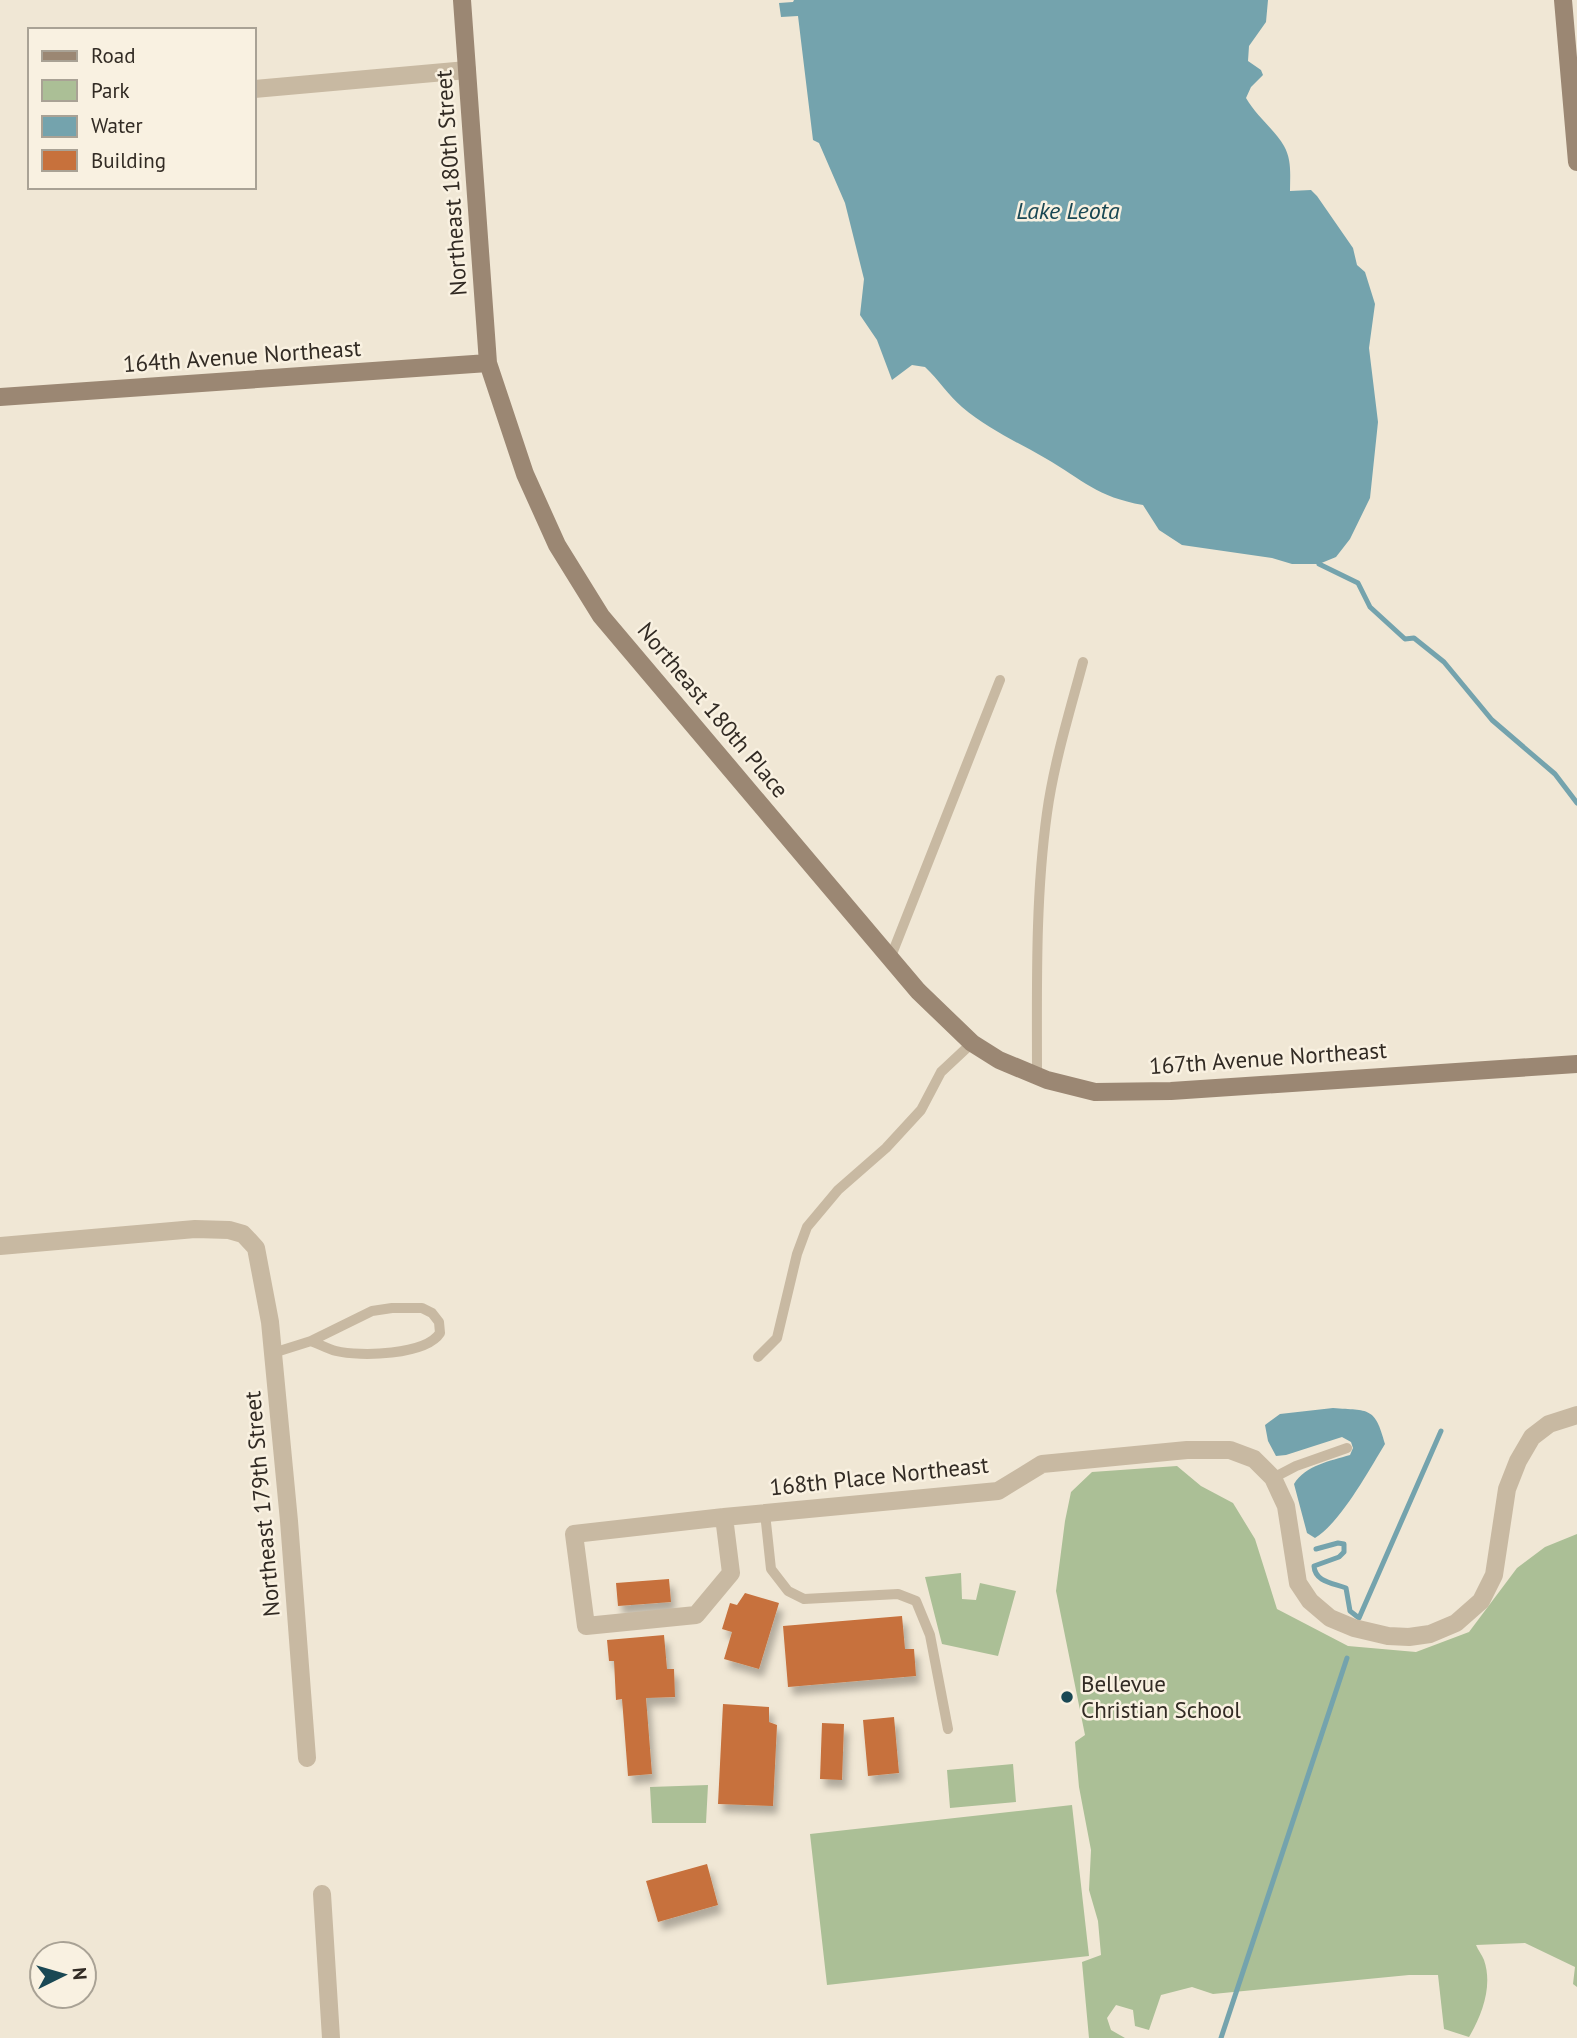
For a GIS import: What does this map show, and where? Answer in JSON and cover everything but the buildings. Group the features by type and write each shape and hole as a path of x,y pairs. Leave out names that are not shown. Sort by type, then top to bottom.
{"street":[{"name":"Northeast 180th Street","path":"462,0 488,363"},
{"path":"1563,0 1577,162"},
{"path":"256,89 467,70"},
{"name":"164th Avenue Northeast","path":"0,397 488,363"},
{"name":"Northeast 180th Place","path":"488,363 525,474 558,545 601,616 918,991 972,1043"},
{"name":"167th Avenue Northeast","path":"972,1043 999,1060 1037,1076 1094,1092 1171,1091 1577,1064"},
{"name":"Northeast 179th Street","path":"0,1246 195,1229 229,1230 243,1234 256,1248 271,1322 307,1758"},
{"name":"168th Place Northeast","path":"724,1517 731,1573 696,1615 586,1626 574,1534 724,1517 998,1491 1041,1464 1187,1450 1230,1450 1254,1459 1273,1478 1286,1506 1298,1583 1310,1601 1330,1618 1362,1630 1388,1636 1409,1637 1430,1634 1456,1623 1481,1601 1494,1575 1507,1489 1518,1461 1532,1437 1549,1424 1577,1415"},
{"path":"322,1894 331,2038"}],"lane":[{"path":"1037,1076 1037,975 1047,813 1083,662"},
{"path":"890,958 1000,680"},
{"path":"758,1357 777,1338 797,1254 807,1227 838,1190 886,1147 920,1110 942,1072 972,1043"},
{"path":"274,1353 311,1340 372,1311 422,1308 432,1313 439,1322 440,1333 427,1345 365,1354 336,1351 311,1340"},
{"path":"1273,1478 1296,1466 1347,1448"},
{"path":"765,1513 771,1569 788,1591 804,1599 898,1594 916,1601 930,1635 948,1729"}],"green space":[{"path":"1177,1466 1201,1486 1233,1503 1255,1539 1277,1609 1348,1646 1416,1652 1469,1632 1517,1568 1545,1547 1577,1534 1577,1987 1573,1984 1575,1967 1525,1943 1476,1945 1484,1960 1487,1990 1482,2010 1469,2037 1444,2029 1438,1975 1409,1975 1213,1994 1192,1987 1161,1995 1149,2030 1135,2026 1133,2010 1116,2005 1107,2018 1111,2030 1125,2038 1089,2038 1082,1962 1101,1955 1098,1921 1089,1890 1091,1850 1079,1787 1075,1742 1085,1735 1056,1591 1065,1521 1071,1492 1092,1472"},
{"path":"961,1573 962,1599 976,1600 980,1583 1016,1591 998,1656 942,1644 925,1577"},
{"path":"1013,1764 1016,1802 950,1808 947,1770"},
{"path":"708,1785 706,1823 652,1823 650,1787"},
{"path":"1072,1805 1089,1956 827,1985 810,1834"}],"water":[{"name":"Lake Leota","path":"794,0 1268,0 1266,22 1249,46 1248,61 1261,70 1263,75 1251,87 1246,98 1287,151 1290,191 1311,190 1317,196 1353,248 1357,265 1365,272 1375,304 1369,348 1378,422 1370,498 1350,539 1336,557 1319,564 1292,564 1272,558 1182,545 1159,530 1143,505 1127,502 1091,487 982,422 957,402 925,367 912,365 892,380 877,340 860,315 864,279 845,203 819,143 813,140 798,16 781,17 779,3"},
{"path":"1333,1408 1369,1413 1378,1423 1385,1444 1344,1508 1315,1538 1307,1533 1294,1484 1312,1468 1350,1455 1353,1448 1351,1442 1342,1437 1276,1456 1268,1441 1265,1425 1280,1414"}],"waterway":[{"path":"1319,564 1358,583 1370,607 1405,639 1414,638 1444,662 1492,720 1555,774 1577,803"},
{"path":"1316,1549 1344,1544 1344,1552 1339,1557 1314,1566 1315,1571 1321,1579 1346,1588 1350,1611 1359,1618 1441,1431"},
{"path":"1221,2038 1347,1658"}],"place":[{"name":"Bellevue Christian School","path":"1067,1697"}]}
